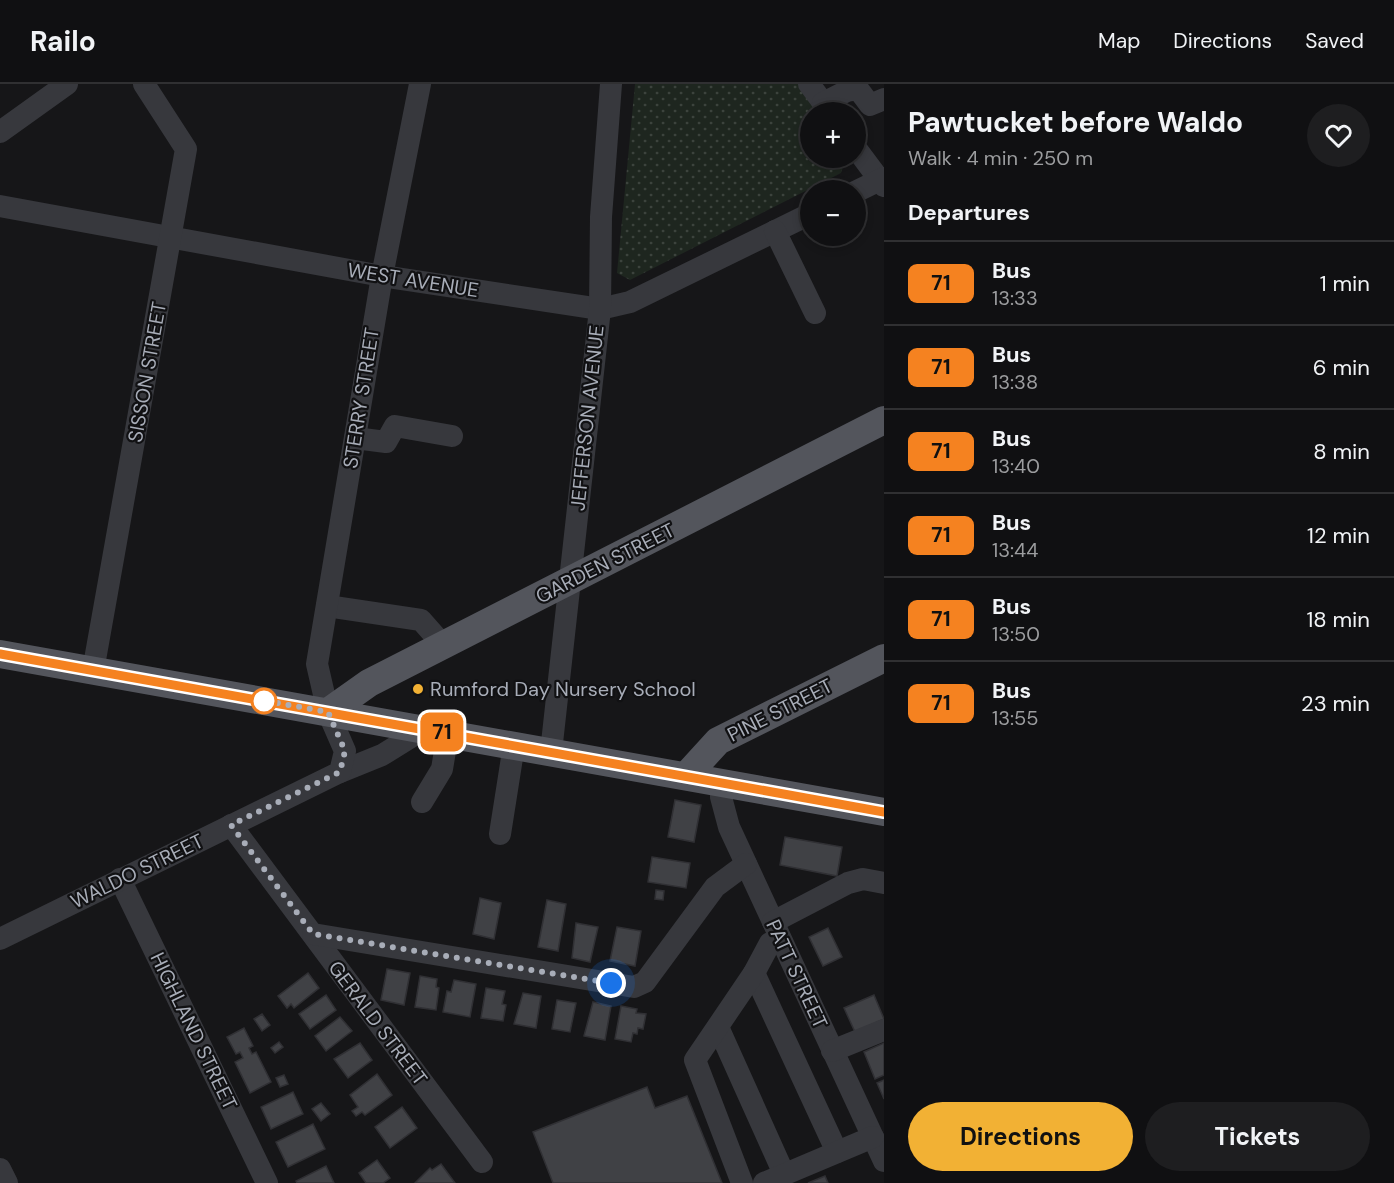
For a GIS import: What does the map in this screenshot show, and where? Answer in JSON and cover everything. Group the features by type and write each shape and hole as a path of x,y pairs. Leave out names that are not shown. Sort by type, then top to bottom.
{"main road":[{"name":"GARDEN STREET","path":"328,712 369,683 740,496 884,420"},
{"path":"0,654 884,812"},
{"name":"PINE STREET","path":"686,776 718,741 884,658"}],"street":[{"path":"0,132 66,84"},
{"name":"SISSON STREET","path":"93,670 186,149 144,84"},
{"name":"STERRY STREET","path":"328,712 317,664 382,276 420,84"},
{"name":"JEFFERSON AVENUE","path":"551,752 600,309 601,217 611,84"},
{"path":"809,84 822,102"},
{"path":"833,102 847,91 858,89 870,105 884,99"},
{"path":"866,160 883,181 866,188"},
{"name":"WEST AVENUE","path":"0,206 382,276 600,309 630,302 800,219"},
{"path":"775,231 815,314"},
{"path":"355,438 386,442 395,426 452,436"},
{"path":"327,606 421,620 443,645"},
{"path":"328,712 345,751 340,772"},
{"path":"422,802 442,769 436,731"},
{"name":"WALDO STREET","path":"0,939 340,772 436,731"},
{"path":"500,834 514,745"},
{"name":"PATT STREET","path":"721,783 721,797 729,827 884,1161"},
{"name":"GERALD STREET","path":"231,825 482,1162"},
{"path":"313,934 634,987 645,982 715,887 746,864"},
{"name":"HIGHLAND STREET","path":"120,879 267,1183"},
{"path":"742,1183 695,1060 754,973 776,930 849,883 863,879 884,883"},
{"path":"754,973 837,1152"},
{"path":"718,1027 774,1179 873,1137"},
{"path":"832,1051 884,1030"},
{"path":"0,1169 7,1183"}],"shaded area":[{"path":"635,84 798,84 812,102 800,102 800,168 843,168 841,173 827,180 800,180 800,194 630,280 617,273"}],"building":[{"path":"675,800 701,805 694,842 668,837"},
{"path":"785,837 842,847 837,876 780,865"},
{"path":"652,857 690,863 686,888 648,882"},
{"path":"656,890 664,891 663,900 655,899"},
{"path":"480,898 501,903 494,939 473,934"},
{"path":"547,900 566,904 558,951 538,947"},
{"path":"576,923 598,927 590,962 572,958"},
{"path":"617,927 641,931 635,966 610,961"},
{"path":"828,928 842,957 823,966 809,937"},
{"path":"387,969 410,973 404,1005 381,1000"},
{"path":"308,973 319,988 294,1008 291,1004 287,1008 278,996"},
{"path":"420,976 437,979 436,987 439,988 436,1010 415,1007"},
{"path":"454,980 476,984 470,1017 443,1012 447,991 451,992"},
{"path":"486,988 505,991 502,1004 506,1005 503,1021 481,1018"},
{"path":"523,993 541,996 536,1028 514,1024"},
{"path":"326,995 336,1010 310,1029 299,1014"},
{"path":"874,995 884,1019 855,1032 844,1008"},
{"path":"557,1000 576,1003 570,1032 552,1029"},
{"path":"593,1002 611,1006 605,1040 584,1036"},
{"path":"621,1006 637,1009 636,1013 646,1014 643,1029 638,1028 637,1034 633,1033 631,1042 615,1039"},
{"path":"262,1014 270,1025 262,1031 254,1019"},
{"path":"340,1017 352,1031 326,1051 315,1036"},
{"path":"244,1028 253,1046 249,1048 252,1054 256,1052 271,1082 250,1093 235,1062 243,1058 240,1052 236,1054 227,1037"},
{"path":"279,1042 283,1047 275,1053 271,1048"},
{"path":"360,1043 372,1060 348,1078 334,1059"},
{"path":"884,1043 884,1075 875,1079 864,1052"},
{"path":"377,1074 392,1095 365,1115 362,1112 356,1116 352,1111 358,1107 350,1095"},
{"path":"284,1075 288,1084 280,1087 276,1078"},
{"path":"884,1080 884,1099 877,1083"},
{"path":"647,1087 655,1108 687,1096 722,1183 553,1183 533,1132"},
{"path":"293,1092 303,1114 271,1129 261,1107"},
{"path":"321,1103 330,1114 321,1121 312,1109"},
{"path":"402,1107 417,1128 390,1148 375,1127"},
{"path":"313,1124 325,1149 288,1167 276,1142"},
{"path":"377,1160 390,1178 383,1183 366,1183 359,1173"},
{"path":"441,1164 455,1183 415,1183 430,1168 432,1170"},
{"path":"326,1166 334,1183 297,1183 296,1181"},
{"path":"825,1176 828,1183 808,1183"}],"bus line":[{"name":"71","path":"0,654 884,812"}],"place":[{"name":"Rumford Day Nursery School","path":"418,689"}],"route":[{"path":"264,701 255,699 328,712 345,751 340,772 231,825 313,934 355,939 611,983"}]}
